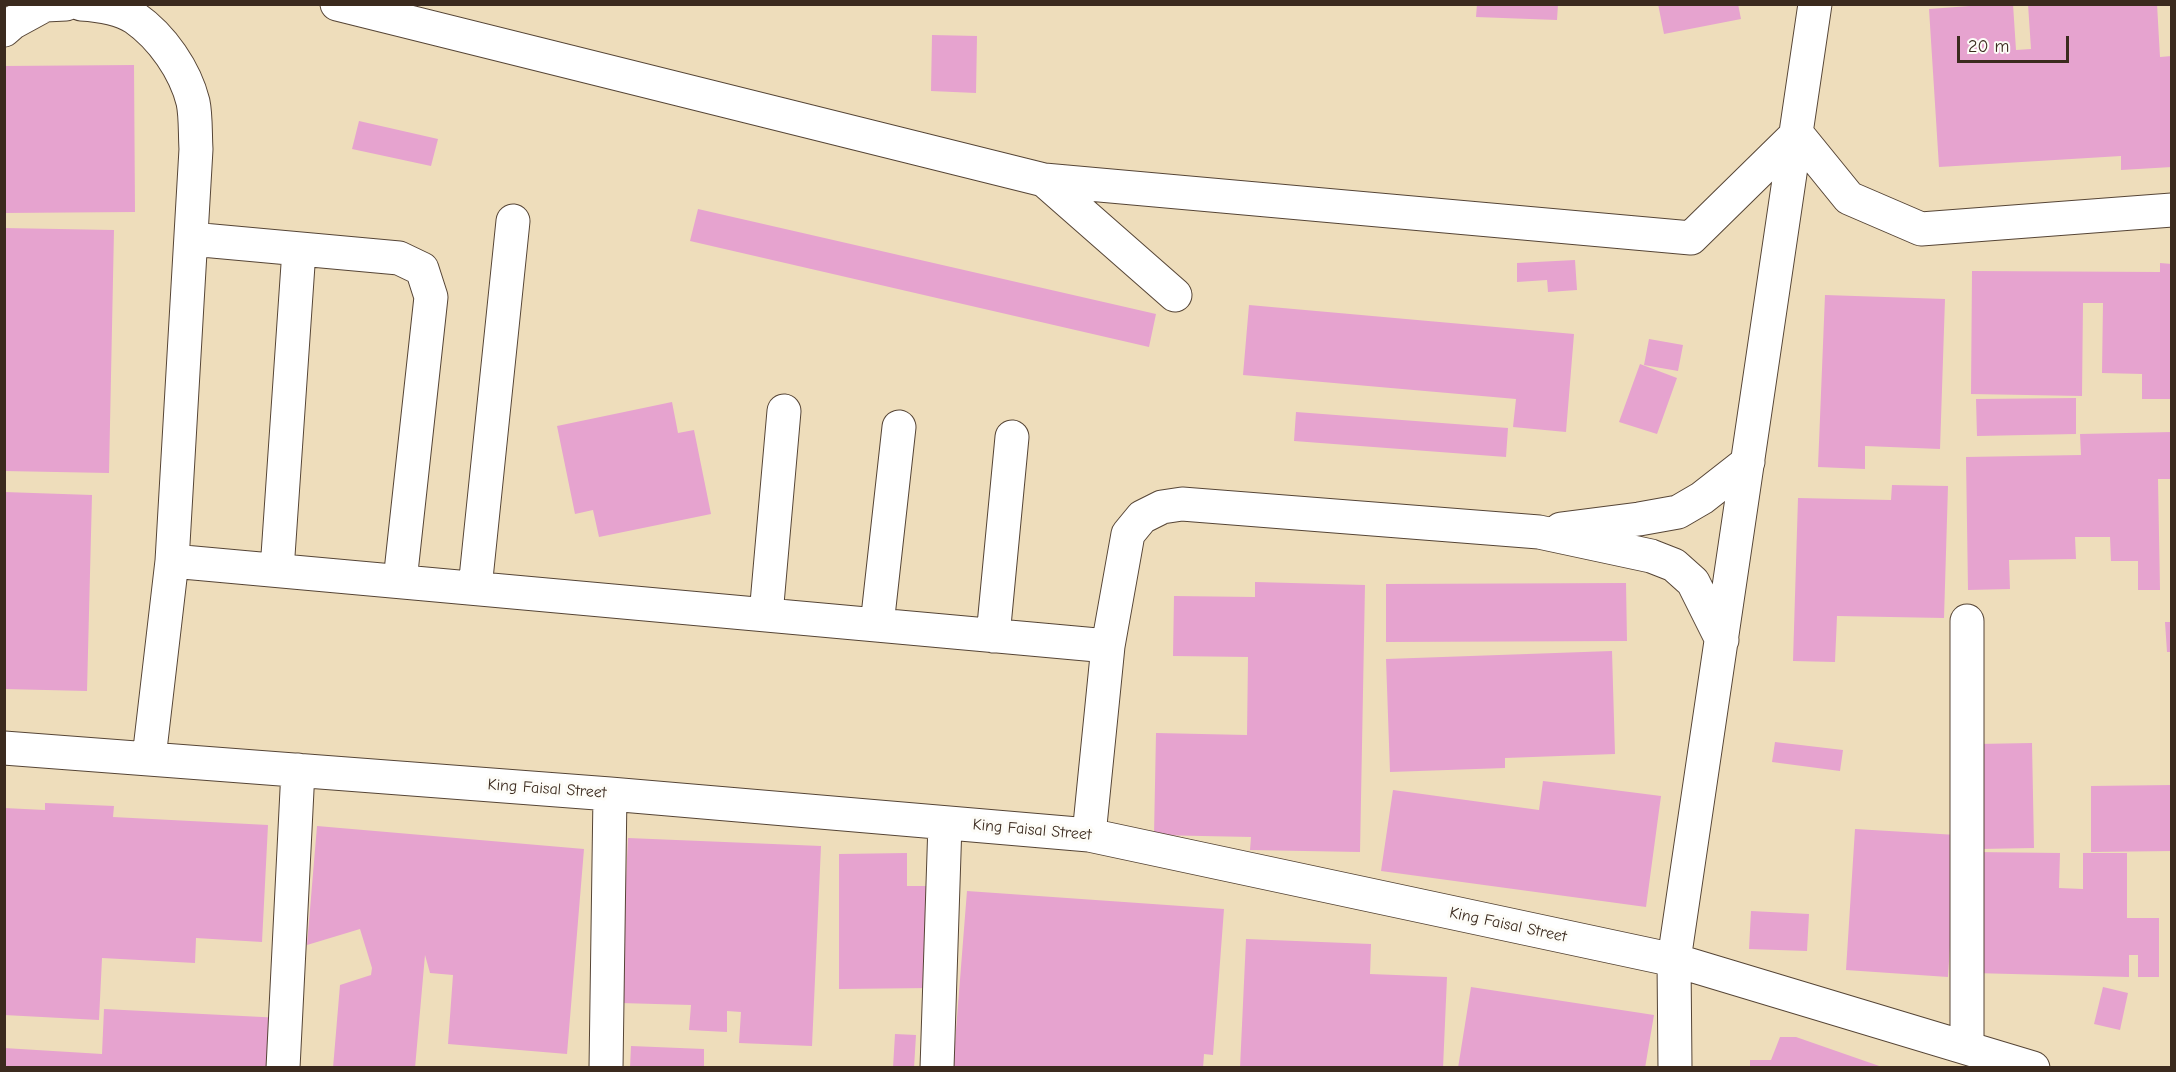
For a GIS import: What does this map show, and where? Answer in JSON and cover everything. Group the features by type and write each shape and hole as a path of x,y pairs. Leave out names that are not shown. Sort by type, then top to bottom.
{"street":[{"path":"4,30 12,23 45,5 66,4"},
{"path":"81,4 100,5 134,17 160,40 181,71 193,103 195,137 191,238 171,561 149,758"},
{"path":"337,4 1044,180 1691,238 1797,134"},
{"path":"1675,1068 1674,960 1815,4"},
{"path":"1797,134 1850,198 1921,229 2172,210"},
{"path":"1044,180 1175,295"},
{"path":"475,588 513,221"},
{"path":"191,238 399,258 422,269 431,297 400,581"},
{"path":"277,570 299,250"},
{"path":"766,615 784,411"},
{"path":"877,625 899,428"},
{"path":"993,636 1012,437"},
{"path":"1539,532 1678,512 1702,498 1748,462"},
{"path":"1089,834 1108,646 1128,534 1142,517 1162,507 1182,504 1539,532 1651,556 1674,565 1694,582 1722,640"},
{"path":"171,561 1108,646"},
{"path":"1967,621 1967,1048"},
{"name":"King Faisal Street","path":"4,748 610,794 1089,834 1674,960 2033,1068"},
{"path":"283,1068 298,770"},
{"path":"606,1068 610,794"},
{"path":"937,1068 945,823"}],"building":[{"path":"1477,4 1558,4 1557,20 1476,17"},
{"path":"1658,4 1738,4 1741,19 1664,34"},
{"path":"2013,4 2016,50 2031,49 2028,4 2157,4 2160,57 2172,56 2172,167 2121,170 2121,156 1939,167 1929,9"},
{"path":"932,35 977,36 976,93 931,91"},
{"path":"134,65 135,212 4,213 4,66"},
{"path":"359,121 438,139 431,166 352,149"},
{"path":"698,209 1156,314 1149,347 690,241"},
{"path":"4,228 114,230 109,473 4,471"},
{"path":"1575,260 1577,290 1548,292 1547,280 1517,282 1517,263"},
{"path":"2160,263 2172,264 2172,399 2142,399 2142,374 2102,373 2103,303 2083,303 2082,396 1971,394 1972,271 2160,272"},
{"path":"1825,295 1945,299 1940,449 1865,446 1865,469 1818,467"},
{"path":"1249,305 1574,334 1566,432 1513,427 1516,399 1243,375"},
{"path":"1649,339 1683,345 1678,371 1644,365"},
{"path":"1640,364 1677,378 1657,434 1619,422"},
{"path":"2076,398 2076,434 1977,436 1976,399"},
{"path":"672,402 678,433 694,430 711,514 599,537 593,510 575,514 557,426"},
{"path":"1296,412 1508,428 1506,457 1294,441"},
{"path":"2172,432 2172,479 2158,479 2160,590 2138,590 2138,561 2111,561 2110,537 2075,537 2076,559 2009,560 2010,589 1968,590 1966,457 2081,455 2080,434"},
{"path":"1892,485 1948,486 1944,618 1837,616 1835,662 1793,661 1798,498 1891,500"},
{"path":"4,492 92,495 87,691 4,689"},
{"path":"1255,582 1365,585 1360,852 1250,850 1251,837 1154,835 1156,733 1247,735 1248,657 1173,656 1174,596 1255,597"},
{"path":"1626,583 1627,641 1386,642 1386,584"},
{"path":"2165,622 2172,622 2172,652 2167,652"},
{"path":"1612,651 1615,754 1505,758 1505,768 1390,772 1386,659"},
{"path":"1775,742 1843,750 1840,771 1772,762"},
{"path":"2032,743 2034,848 1980,849 1977,744"},
{"path":"1543,781 1661,796 1646,907 1381,871 1393,790 1539,810"},
{"path":"2172,785 2172,851 2091,852 2091,786"},
{"path":"45,803 114,806 113,817 268,825 262,942 196,938 195,963 102,958 99,1020 4,1015 4,808 45,810"},
{"path":"317,826 584,849 567,1054 448,1044 453,975 430,973 425,955 415,1068 333,1068 340,985 371,975 372,968 360,929 307,945"},
{"path":"1855,829 1957,835 1948,977 1846,970"},
{"path":"628,838 821,846 812,1046 739,1043 741,1012 727,1011 727,1032 689,1030 691,1005 620,1003"},
{"path":"1974,852 2060,853 2059,888 2083,889 2083,853 2127,853 2127,918 2159,918 2159,977 2138,977 2138,955 2129,955 2129,977 1973,973"},
{"path":"907,853 907,886 931,886 932,988 839,989 839,854"},
{"path":"967,891 1224,909 1213,1055 1204,1054 1203,1068 953,1068"},
{"path":"1751,911 1809,914 1807,951 1749,949"},
{"path":"1246,939 1371,944 1370,974 1447,977 1443,1068 1240,1068"},
{"path":"1471,987 1654,1015 1645,1068 1458,1068"},
{"path":"2103,987 2128,993 2120,1030 2094,1024"},
{"path":"104,1009 282,1018 279,1068 4,1068 4,1048 102,1054"},
{"path":"895,1034 916,1035 914,1068 893,1068"},
{"path":"1780,1037 1796,1037 1885,1068 1750,1068 1750,1060 1771,1060"},
{"path":"631,1046 704,1049 704,1068 630,1068"}]}
